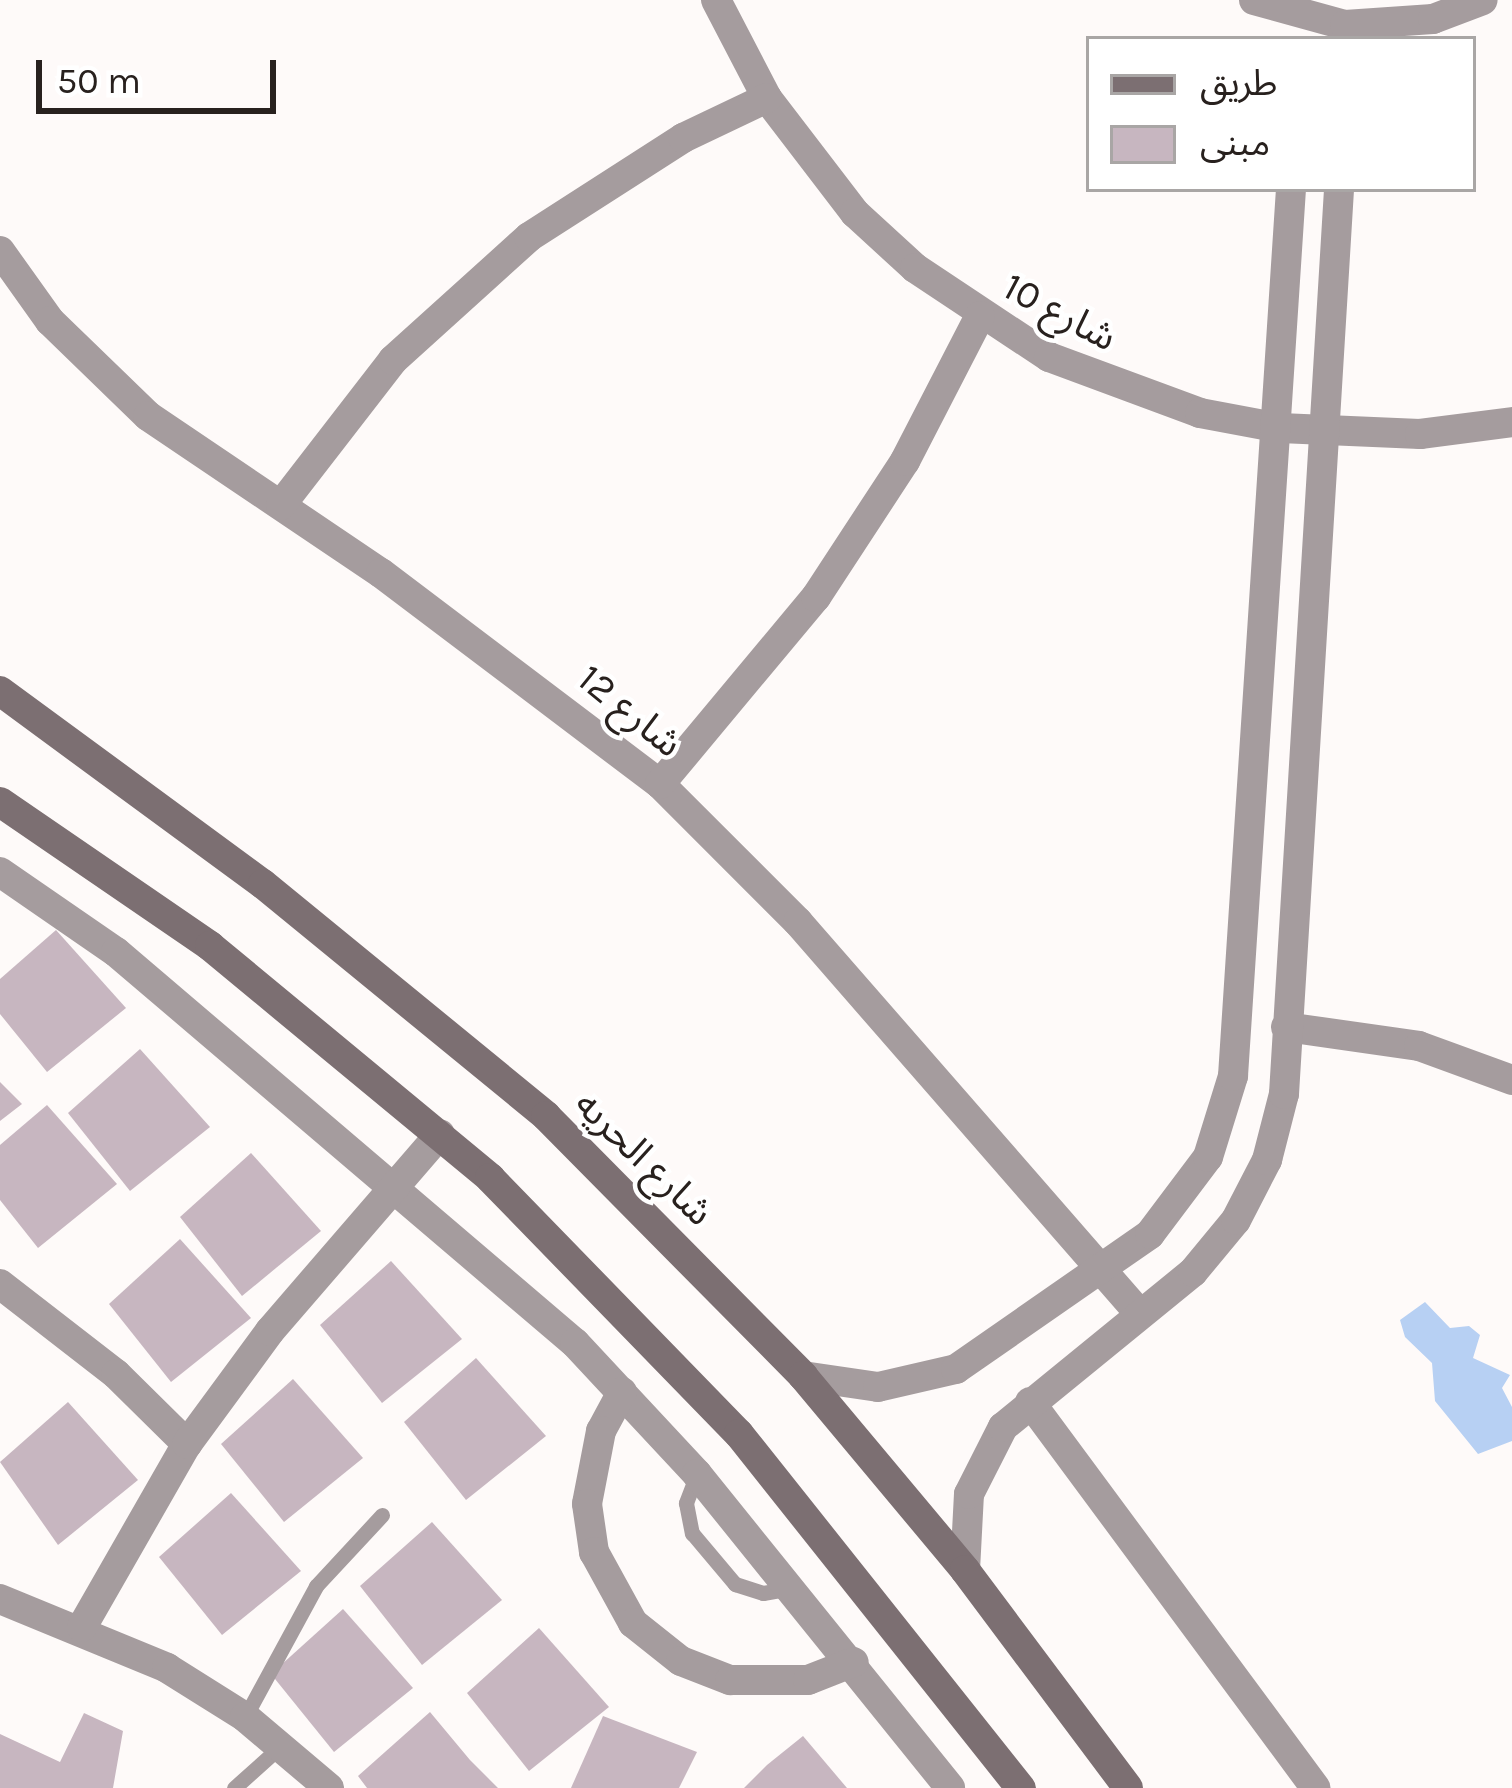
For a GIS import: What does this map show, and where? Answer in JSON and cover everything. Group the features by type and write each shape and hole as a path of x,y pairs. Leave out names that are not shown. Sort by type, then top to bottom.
{"main road":[{"name":"شارع الحريه","path":"0,691 262,884 546,1117 803,1376 965,1570 1128,1788"},
{"path":"0,802 210,946 440,1134 640,1325 739,1434 1021,1788"}],"street":[{"name":"شارع 10","path":"716,0 766,98 855,213 980,316 1124,389 1280,428 1420,434 1512,422"},
{"path":"1254,0 1294,27 1345,32 1433,19 1483,0"},
{"path":"281,505 393,360 494,266 586,197 766,98"},
{"path":"803,1376 878,1388 956,1369 1150,1234 1190,1188 1234,1076 1280,428 1291,192"},
{"path":"965,1570 969,1494 1003,1427 1193,1272 1256,1180 1284,1094 1329,433 1339,192"},
{"name":"شارع 12","path":"0,251 96,372 660,784 798,922 1140,1314"},
{"path":"660,784 816,597 905,461 980,316"},
{"path":"0,872 116,952 393,1182 622,1392 792,1587 950,1788"},
{"path":"1286,1027 1419,1046 1512,1080"},
{"path":"82,1627 187,1444 393,1182 440,1134"},
{"path":"0,1283 101,1361 187,1444"},
{"path":"622,1392 601,1431 586,1504 594,1552 633,1623 681,1661 730,1680 808,1680 854,1663"},
{"path":"1030,1402 1316,1788"},
{"path":"0,1599 82,1627 244,1717 328,1788"}],"lane":[{"path":"244,1717 316,1586 382,1515"},
{"path":"234,1788 282,1745"}],"water":[{"path":"1425,1302 1450,1328 1469,1326 1480,1335 1473,1358 1510,1375 1502,1388 1512,1407 1512,1441 1478,1454 1435,1401 1432,1363 1405,1337 1400,1320"}],"building":[{"path":"56,930 126,1008 47,1072 0,1014 0,979"},
{"path":"140,1049 210,1127 130,1191 68,1113"},
{"path":"0,1082 22,1104 0,1121"},
{"path":"47,1105 117,1184 38,1248 0,1200 0,1145"},
{"path":"251,1153 321,1231 242,1296 180,1217"},
{"path":"180,1239 251,1318 171,1382 109,1304"},
{"path":"391,1261 462,1339 382,1403 320,1325"},
{"path":"476,1358 546,1436 466,1500 404,1422"},
{"path":"293,1379 363,1458 284,1522 221,1444"},
{"path":"68,1402 138,1480 58,1545 0,1462"},
{"path":"231,1493 301,1571 222,1635 159,1557"},
{"path":"432,1522 502,1600 422,1665 360,1586"},
{"path":"343,1609 413,1688 334,1752 271,1674"},
{"path":"539,1628 609,1707 529,1771 467,1693"},
{"path":"430,1712 498,1788 367,1788 358,1776"},
{"path":"84,1713 123,1731 113,1788 0,1788 0,1734 60,1762"},
{"path":"603,1716 697,1752 679,1788 571,1788"},
{"path":"803,1736 847,1788 744,1788 767,1765"}]}
